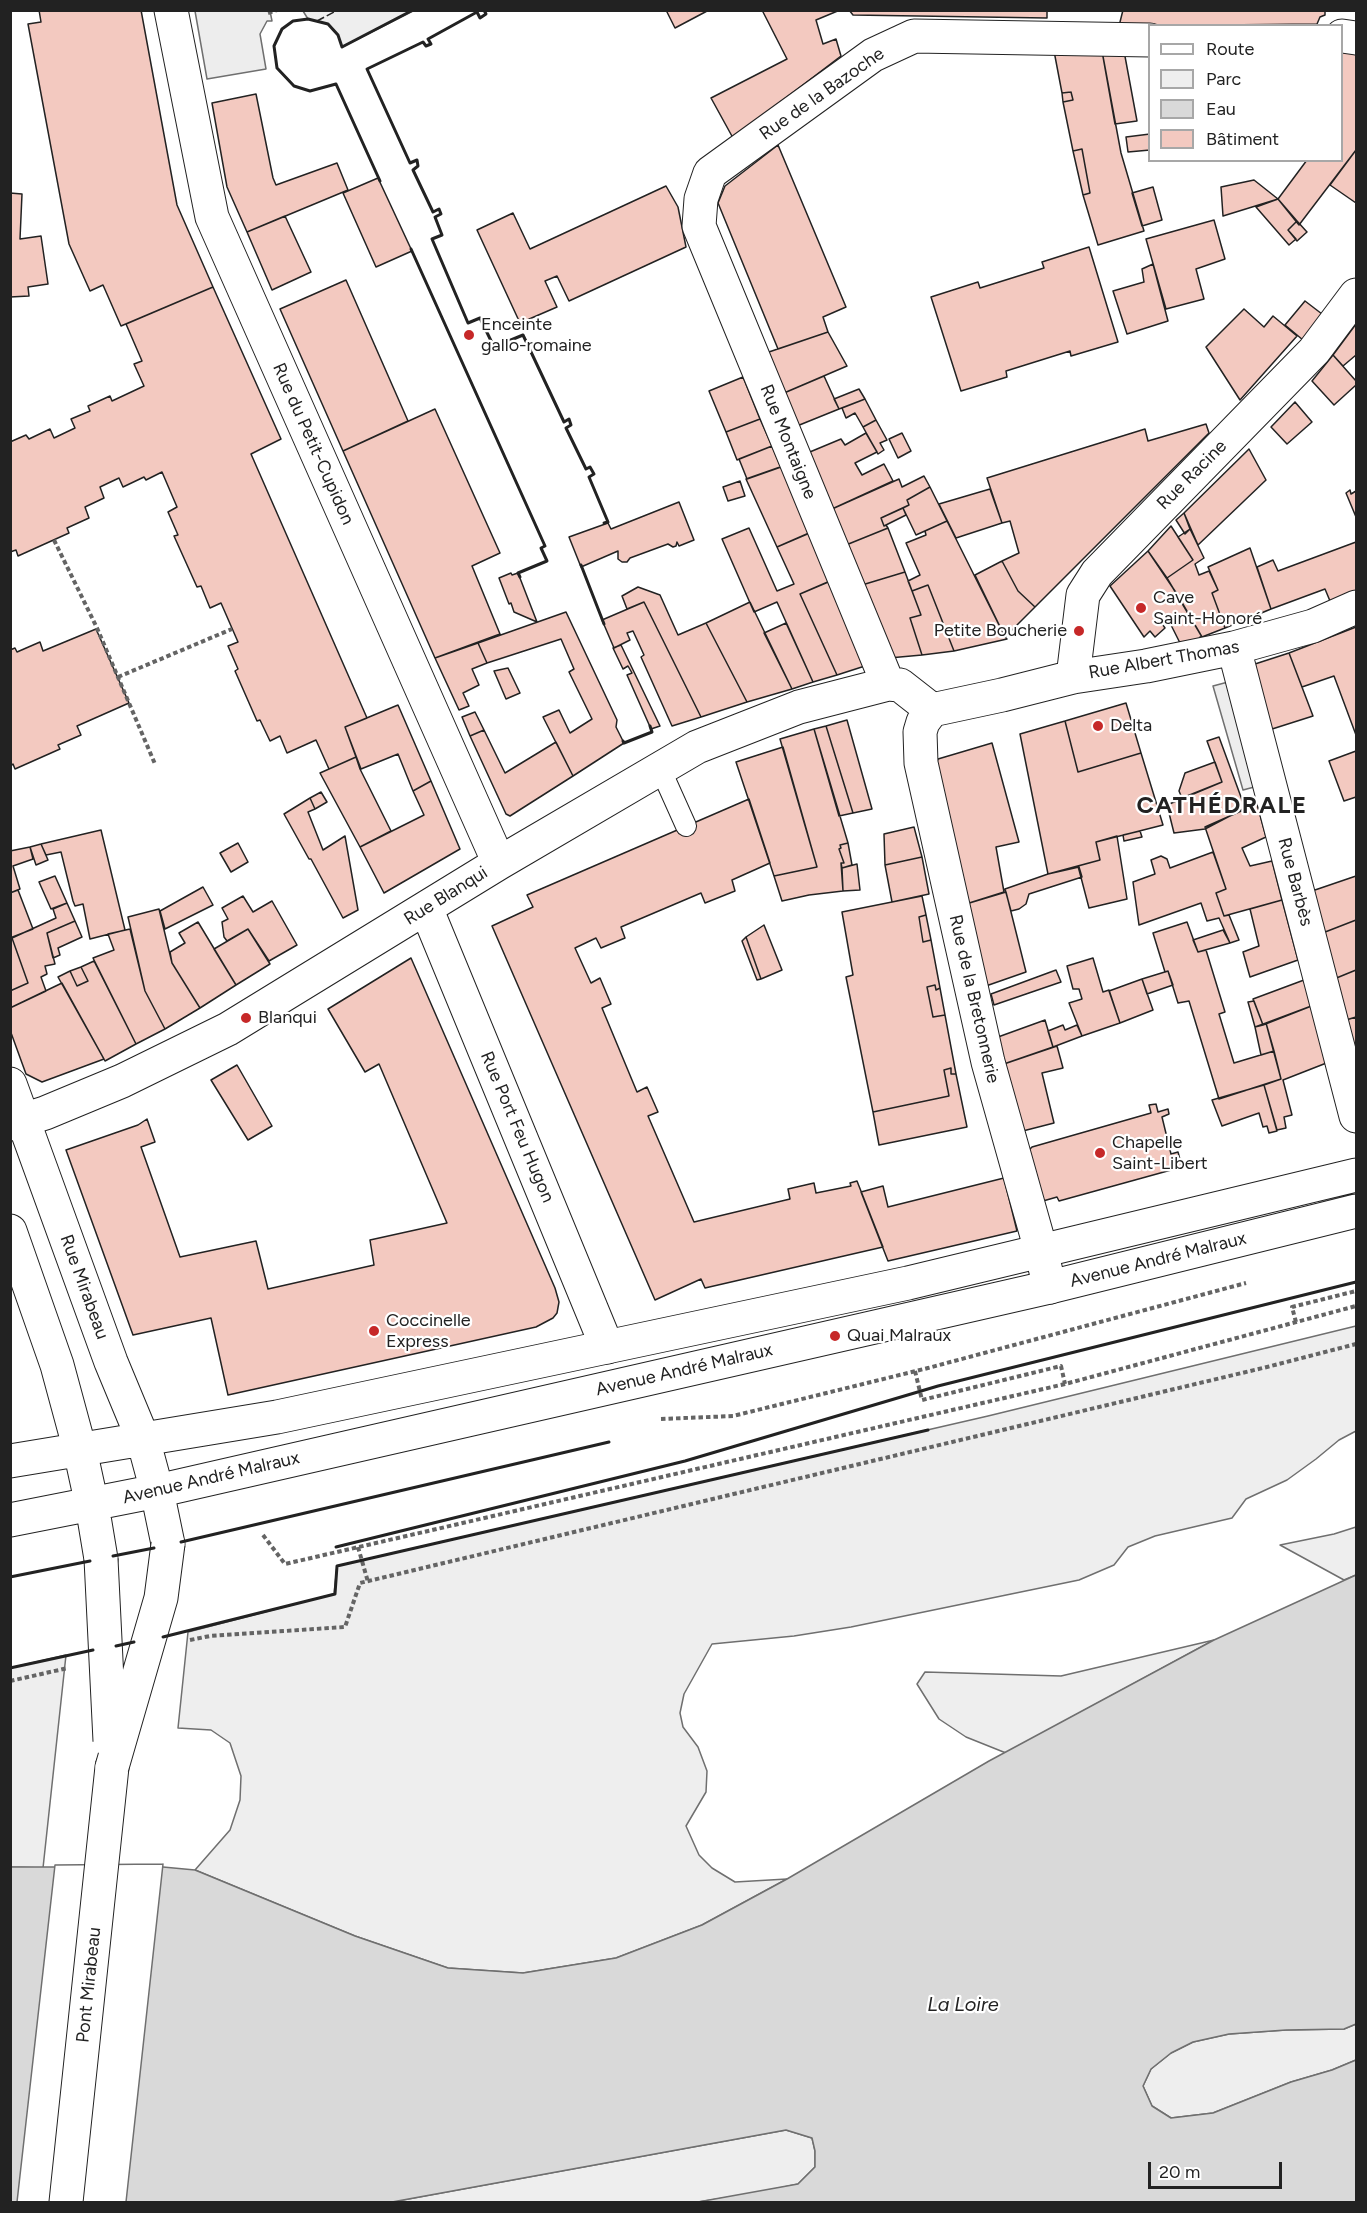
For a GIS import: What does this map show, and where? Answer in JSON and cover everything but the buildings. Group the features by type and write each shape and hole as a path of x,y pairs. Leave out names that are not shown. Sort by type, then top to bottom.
{"street":[{"name":"Rue du Petit-Cupidon","path":"171,10 212,217 499,863"},
{"name":"Rue de la Bazoche","path":"701,199 710,173 873,55 914,36 1148,40"},
{"name":"Rue Montaigne","path":"701,199 699,226 888,684"},
{"name":"Rue Racine","path":"1073,677 1083,595 1097,573 1314,351 1356,295"},
{"name":"Rue Albert Thomas","path":"932,710 1073,677 1146,666 1234,648 1313,626 1356,608"},
{"name":"Rue Barbès","path":"1234,648 1356,1116"},
{"name":"Rue Blanqui","path":"17,1122 122,1081 228,1029 499,863 697,747 799,707 888,684"},
{"path":"888,684 900,685 932,710"},
{"name":"Rue de la Bretonnerie","path":"932,710 923,722 920,732 921,764 988,1062 1050,1287"},
{"name":"Rue Port Feu Hugon","path":"426,908 607,1347"},
{"name":"Rue Mirabeau","path":"10,1084 17,1122 143,1439 157,1491"},
{"name":"Avenue André Malraux","path":"10,1461 277,1417 908,1284 1356,1175"},
{"name":"Avenue André Malraux","path":"10,1520 157,1491 1050,1287 1356,1211"},
{"path":"10,1231 57,1365 92,1505"},
{"name":"Pont Mirabeau","path":"111,1767 161,1598 168,1544 157,1491"},
{"name":"Pont Mirabeau","path":"66,2202 111,1767 101,1559 92,1505"}],"lane":[{"path":"660,768 686,826"}],"path":[{"path":"268,13 277,10"},
{"path":"54,540 118,677 155,764"},
{"path":"118,677 232,629"},
{"path":"1296,1322 1292,1307 1356,1291"},
{"path":"263,1535 285,1564 1065,1384 1356,1306"},
{"path":"188,1641 210,1636 345,1627 360,1583 1356,1344"},
{"path":"915,1371 922,1400 1061,1366 1065,1384"},
{"path":"358,1547 368,1582"},
{"path":"10,1681 77,1666"}],"green space":[{"path":"303,11 413,11 342,47 338,35 328,24 308,19"},
{"path":"1356,1326 1356,1431 1339,1440 1287,1480 1246,1499 1232,1518 1155,1536 1128,1547 1114,1565 1079,1580 851,1627 794,1636 712,1644 684,1694 680,1713 683,1727 698,1747 707,1771 706,1792 686,1826 699,1855 712,1868 735,1882 787,1879 702,1925 616,1958 523,1973 448,1968 355,1936 195,1870 230,1830 240,1800 241,1776 230,1743 211,1730 178,1728 188,1632 334,1594 337,1566 988,1416"},
{"path":"1356,1527 1356,1575 1344,1580 1280,1545 1334,1534"},
{"path":"1214,1640 1006,1753 966,1737 939,1719 917,1684 925,1672 1061,1676"},
{"path":"66,1655 43,1868 11,1867 10,1668"},
{"path":"1356,2024 1356,2060 1291,2082 1213,2113 1171,2118 1152,2106 1143,2086 1151,2069 1171,2053 1193,2042 1229,2034 1344,2029"},
{"path":"786,2130 812,2138 815,2167 798,2184 756,2193 698,2202 392,2202"}],"shaded area":[{"path":"195,11 270,11 272,21 267,21 260,34 266,69 207,79"},
{"path":"1228,682 1258,786 1243,790 1213,686"}],"water":[{"name":"La Loire","path":"1356,1575 1356,2024 1344,2029 1229,2034 1193,2042 1171,2053 1151,2069 1143,2086 1152,2106 1171,2118 1213,2113 1291,2082 1356,2060 1356,2202 698,2202 798,2184 815,2167 815,2151 812,2138 786,2130 392,2202 11,2202 10,1867 163,1867 195,1870 355,1936 448,1968 523,1973 616,1958 702,1925 787,1879 989,1761 1214,1640"}],"pier":[{"path":"163,1864 126,2202 17,2202 55,1865"}],"fence":[{"path":"317,21 338,10"}],"wall":[{"path":"380,181 336,84 310,91 294,86 277,68 274,46 282,29 293,21 308,19 328,24 338,35 342,47 413,10"},
{"path":"484,10 486,14 480,18 477,12 428,39 431,44 426,46 423,42 367,69 410,163 417,160 418,166 413,170 433,212 439,209 441,214 435,217 442,235 432,239 468,323 480,318 494,347 523,335 564,422 569,419 571,425 566,428 586,469 590,467 594,474 589,477 608,522 604,523"},
{"path":"411,249 545,546 541,548 547,561 518,573 520,577"},
{"path":"581,565 604,624"},
{"path":"623,741 624,743 652,732 650,726"},
{"path":"336,1547 685,1461 938,1386 1356,1282"},
{"path":"163,1637 335,1594 337,1566 928,1430"},
{"path":"181,1542 609,1442"},
{"path":"113,1556 154,1548"},
{"path":"10,1577 90,1561"},
{"path":"116,1646 134,1642"},
{"path":"10,1668 93,1650"}],"place":[{"name":"Enceinte gallo-romaine","path":"469,335"},
{"name":"Cave Saint-Honoré","path":"1141,608"},
{"name":"Petite Boucherie","path":"1079,631"},
{"name":"Delta","path":"1098,726"},
{"name":"Blanqui","path":"246,1018"},
{"name":"Chapelle Saint-Libert","path":"1100,1153"},
{"name":"Coccinelle Express","path":"374,1331"},
{"name":"Quai Malraux","path":"835,1336"}],"district":[{"name":"CATHÉDRALE","path":"1222,806"}]}
